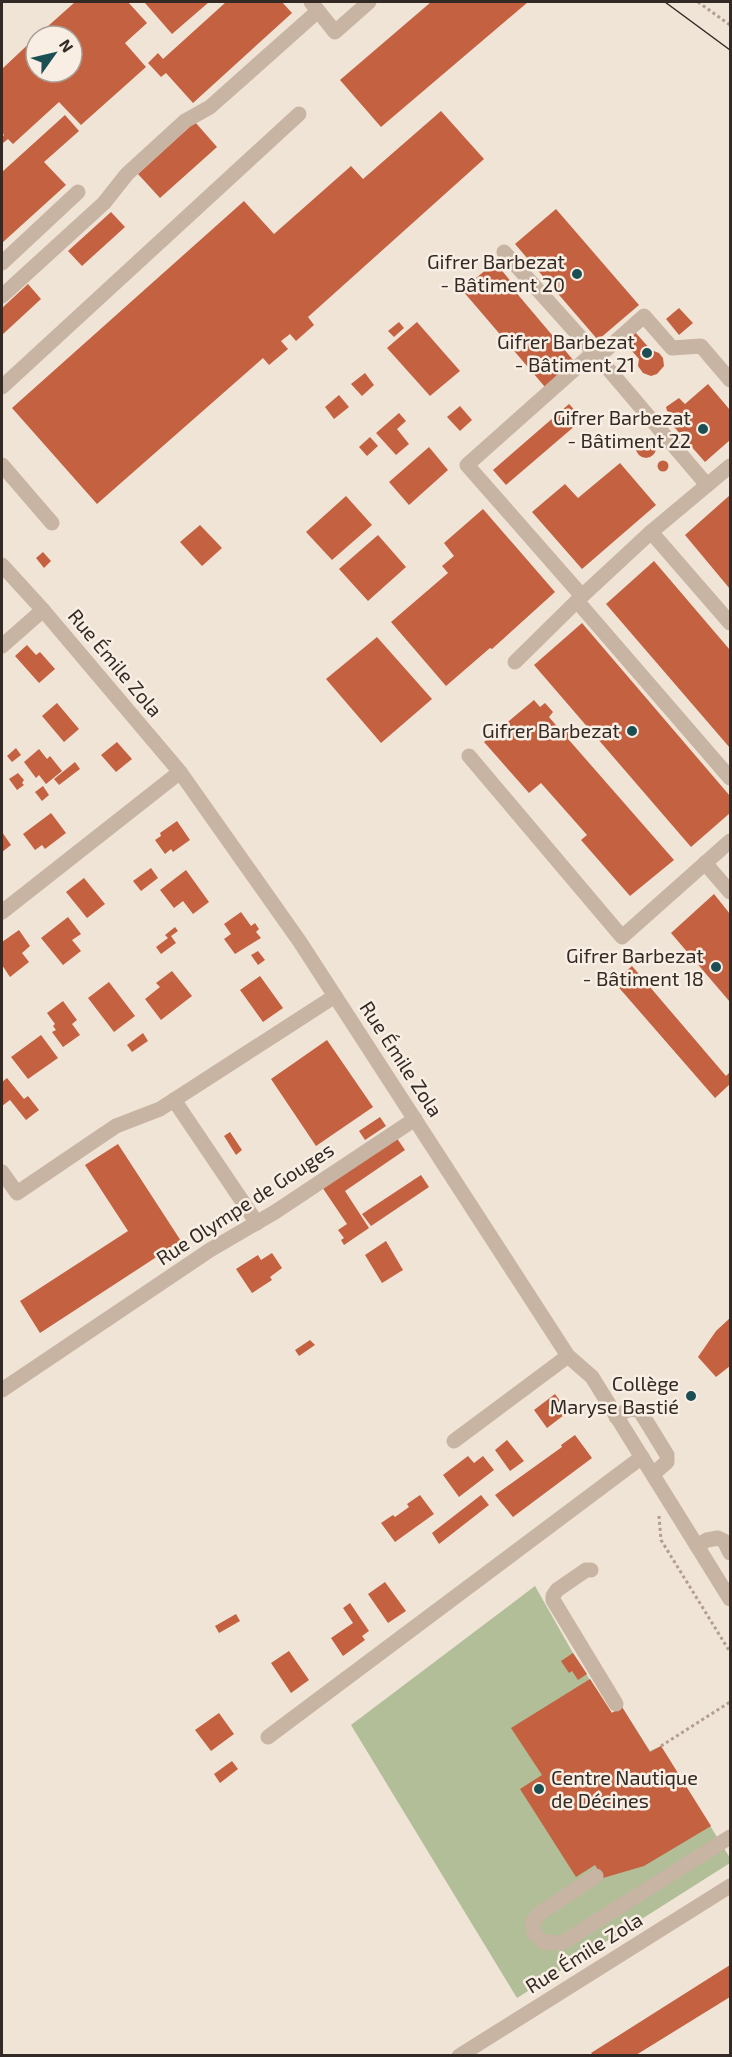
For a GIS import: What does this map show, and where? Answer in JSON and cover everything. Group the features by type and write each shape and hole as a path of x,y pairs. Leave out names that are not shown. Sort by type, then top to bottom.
{"street":[{"path":"2,296 104,203 127,174 185,121 210,107 314,6 335,32 369,2"},
{"path":"2,387 299,114"},
{"path":"2,263 78,192"},
{"path":"504,252 596,354 708,485"},
{"path":"730,380 701,346 672,348 644,316 596,354 467,465 730,778"},
{"path":"515,662 579,598 651,532 730,466"},
{"path":"2,467 52,523"},
{"path":"651,532 730,623"},
{"name":"Rue Émile Zola","path":"2,565 180,772 335,996 568,1356 592,1377 730,1599"},
{"path":"2,646 43,610"},
{"path":"469,756 622,937 730,842"},
{"path":"2,912 180,772"},
{"path":"705,863 730,892"},
{"path":"2,1172 17,1193 116,1126 160,1109 335,996"},
{"path":"174,1100 256,1223"},
{"name":"Rue Olympe de Gouges","path":"2,1390 210,1251 415,1119"},
{"path":"454,1441 568,1356"},
{"path":"616,1417 628,1410 640,1411 667,1455 667,1462 653,1474"},
{"path":"268,1737 642,1457"},
{"path":"697,1546 707,1540 718,1538 724,1541 730,1553"},
{"path":"591,1570 586,1570 557,1590 553,1600 616,1704"},
{"path":"596,1876 540,1913 532,1923 534,1933 543,1942 562,1943 730,1837"},
{"name":"Rue Émile Zola","path":"459,2055 730,1886"}],"path":[{"path":"698,2 730,25"},
{"path":"661,1746 730,1702"}],"green space":[{"name":"Centre Nautique de Décines","path":"535,1586 611,1713 622,1707 650,1751 661,1746 730,1858 730,1863 517,1998 351,1725"}],"building":[{"path":"75,2 128,2 147,23 125,43 146,67 81,125 59,102 13,144 8,139 3,143 2,69 24,48 24,84 84,84 84,24 50,24"},
{"path":"209,2 172,34 145,3"},
{"path":"226,2 282,2 292,13 193,103 166,73 161,77 148,63 158,53 163,59"},
{"path":"431,2 528,2 381,127 340,80"},
{"path":"441,111 484,159 308,317 314,325 296,341 290,334 281,341 288,349 269,365 263,358 97,504 12,408 244,201 274,234 351,166 363,179"},
{"path":"65,115 79,131 44,162 66,185 2,243 2,172"},
{"path":"195,122 217,147 160,198 138,174"},
{"name":"Gifrer Barbezat - Bâtiment 20","path":"556,209 639,305 598,340 515,244"},
{"path":"111,212 125,227 82,266 68,251"},
{"path":"495,262 516,288 514,290 574,361 545,387 462,290"},
{"path":"28,284 41,299 2,335 2,308"},
{"path":"679,308 693,323 679,335 666,319"},
{"path":"399,322 404,328 394,337 388,331"},
{"path":"417,322 460,371 430,396 387,348"},
{"name":"Gifrer Barbezat - Bâtiment 21","path":"635,332 651,350 659,353 663,358 664,366 657,374 651,376 643,373 638,366 639,359 624,342"},
{"path":"365,373 374,385 362,396 351,384"},
{"name":"Gifrer Barbezat - Bâtiment 22","path":"708,384 730,410 730,440 705,462 667,419 673,413 667,411 666,407 679,398 685,404"},
{"path":"339,395 349,407 334,419 325,407"},
{"path":"569,404 583,419 506,485 493,470"},
{"path":"460,406 472,420 460,431 447,417"},
{"path":"399,413 406,421 397,429 409,444 396,455 376,433"},
{"path":"370,437 378,446 367,456 359,447"},
{"path":"646,438 653,441 656,448 653,455 646,458 639,455 636,448 639,441"},
{"path":"429,447 448,470 409,505 389,482"},
{"path":"663,460 669,466 663,472 657,466"},
{"path":"620,463 656,505 582,569 532,512 565,484 578,498"},
{"path":"730,495 730,589 685,535"},
{"path":"346,496 372,525 332,560 306,532"},
{"name":"Gifrer Barbezat","path":"483,509 555,592 492,649 490,648 446,686 391,622 448,573 442,566 454,556 444,543"},
{"path":"200,525 222,548 202,566 180,542"},
{"path":"378,535 406,567 368,601 339,569"},
{"path":"43,552 51,561 44,568 36,558"},
{"path":"654,561 730,650 730,748 606,604"},
{"name":"Gifrer Barbezat","path":"582,623 730,796 730,813 691,847 534,665"},
{"path":"377,637 432,699 381,743 326,679"},
{"path":"27,645 36,655 40,652 55,669 39,683 15,656"},
{"path":"534,700 540,707 545,703 553,712 549,717 561,731 566,727 574,736 569,740 674,860 630,896 581,840 587,835 541,783 529,793 484,742"},
{"path":"57,703 79,729 64,742 42,716"},
{"path":"117,742 132,759 116,772 101,755"},
{"path":"16,748 21,755 12,762 7,756"},
{"path":"39,749 47,759 50,756 62,771 46,784 39,775 36,778 24,762"},
{"path":"75,762 80,769 59,785 54,779"},
{"path":"18,773 24,780 22,783 24,785 17,790 9,779"},
{"path":"43,786 49,795 42,801 35,792"},
{"path":"51,813 66,833 45,849 42,845 35,850 23,834"},
{"path":"177,821 190,840 173,852 171,849 165,854 155,840 161,836 160,833"},
{"path":"2,832 11,845 2,852"},
{"path":"151,868 158,878 141,891 133,881"},
{"path":"186,870 209,902 193,914 183,901 174,908 160,890"},
{"path":"84,878 105,904 87,918 66,892"},
{"name":"Gifrer Barbezat - Bâtiment 18","path":"714,894 730,914 730,1002 671,933"},
{"path":"241,912 251,926 255,923 259,929 256,932 261,938 235,954 224,939 231,934 224,924"},
{"path":"68,917 81,934 72,940 81,951 63,965 41,938"},
{"path":"175,927 178,931 171,936 176,943 161,954 156,947 168,938 165,935"},
{"path":"19,930 30,946 22,953 29,962 10,977 2,965 2,942"},
{"path":"258,951 265,960 258,965 251,955"},
{"path":"632,966 726,1076 730,1072 730,1084 715,1098 614,982"},
{"path":"172,971 192,996 161,1020 145,999 160,987 156,983"},
{"path":"260,976 283,1008 263,1022 240,990"},
{"path":"109,982 135,1016 114,1032 88,998"},
{"path":"63,1001 77,1020 72,1024 80,1035 63,1047 52,1032 56,1030 53,1026 55,1024 47,1013"},
{"path":"143,1033 148,1041 132,1052 127,1045"},
{"path":"41,1035 58,1058 28,1079 11,1057"},
{"path":"327,1040 373,1107 316,1146 271,1079"},
{"path":"7,1078 24,1099 28,1096 39,1110 26,1120 10,1100 2,1106 2,1082"},
{"path":"380,1117 386,1126 365,1140 359,1131"},
{"path":"230,1132 242,1150 236,1155 224,1136"},
{"path":"396,1137 405,1150 345,1191 369,1228 344,1245 341,1240 344,1238 338,1230 347,1224 322,1187"},
{"path":"118,1144 181,1241 40,1333 20,1301 128,1231 85,1165"},
{"path":"421,1175 429,1187 371,1226 362,1214"},
{"path":"386,1241 403,1270 382,1283 365,1255"},
{"path":"272,1253 282,1268 270,1277 272,1280 252,1293 236,1269 258,1255 261,1260"},
{"path":"730,1318 730,1366 716,1377 698,1357 716,1331"},
{"path":"310,1340 315,1345 299,1356 295,1350"},
{"path":"555,1394 568,1412 547,1428 534,1410"},
{"path":"575,1435 592,1458 513,1517 495,1495"},
{"path":"507,1440 524,1461 510,1471 495,1450"},
{"path":"468,1456 474,1463 483,1456 494,1470 459,1497 443,1475"},
{"path":"420,1495 434,1514 395,1542 381,1523 409,1507 407,1504"},
{"path":"481,1495 489,1505 439,1544 432,1533"},
{"path":"385,1582 406,1611 388,1623 368,1594"},
{"path":"350,1603 369,1631 362,1636 365,1640 343,1656 331,1638 353,1623 343,1608"},
{"path":"236,1614 240,1621 219,1633 215,1626"},
{"path":"289,1651 309,1680 291,1693 271,1663"},
{"path":"573,1653 587,1674 578,1680 572,1671 569,1673 561,1661"},
{"path":"590,1679 612,1713 622,1707 650,1752 661,1746 711,1826 644,1866 603,1878 595,1865 576,1877 520,1789 542,1775 511,1728"},
{"path":"219,1713 234,1734 211,1751 195,1730"},
{"path":"232,1761 238,1769 220,1783 214,1774"},
{"path":"730,1965 730,1997 636,2055 593,2055 591,2053"}],"tram line":[{"path":"665,2 730,50"}],"place":[{"name":"Gifrer Barbezat - Bâtiment 20","path":"577,274"},
{"name":"Gifrer Barbezat - Bâtiment 21","path":"647,353"},
{"name":"Gifrer Barbezat - Bâtiment 22","path":"703,429"},
{"name":"Gifrer Barbezat","path":"632,731"},
{"name":"Gifrer Barbezat - Bâtiment 18","path":"716,967"},
{"name":"Collège Maryse Bastié","path":"691,1396"},
{"name":"Centre Nautique de Décines","path":"539,1789"}]}
